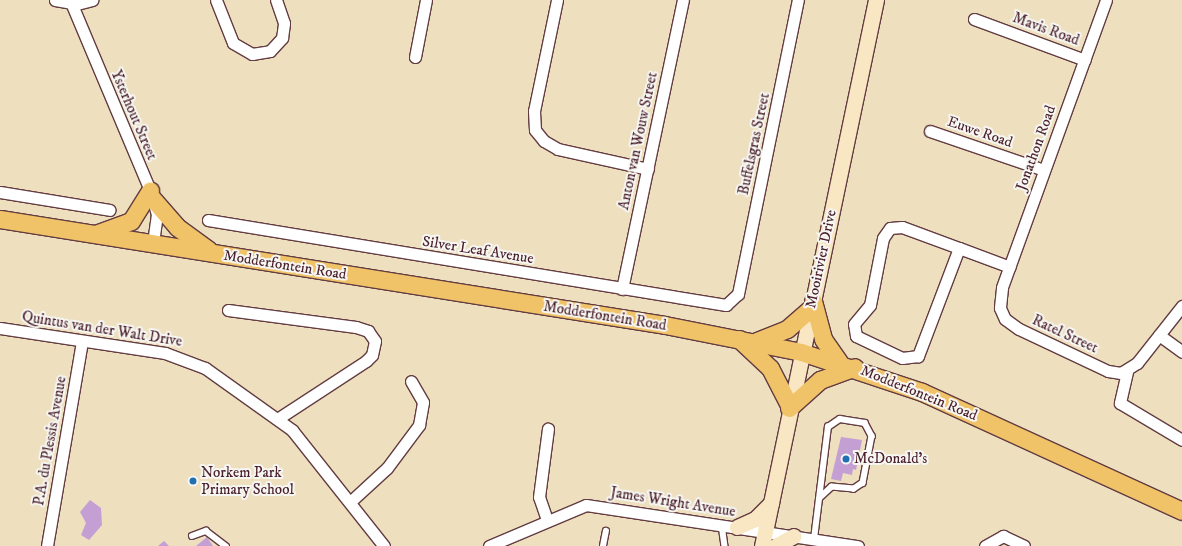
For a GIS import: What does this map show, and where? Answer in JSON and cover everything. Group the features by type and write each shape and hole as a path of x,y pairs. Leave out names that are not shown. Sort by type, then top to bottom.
{"main road":[{"path":"94,234 131,221 151,194 184,234 218,255"},
{"name":"Modderfontein Road","path":"0,219 757,341 847,365 965,410 1182,511"},
{"path":"737,338 770,368 789,406 820,380 847,365 823,339 812,304 787,329 757,341"}],"street":[{"path":"55,0 92,0"},
{"path":"216,0 233,43 252,54 270,51 282,38 284,23 276,0"},
{"path":"415,57 426,0"},
{"path":"557,0 534,111 535,130 544,141 558,149 648,170"},
{"name":"Anton van Wouw Street","path":"622,289 684,0"},
{"name":"Buffelsgras Street","path":"738,294 798,0"},
{"name":"Mooirivier Drive","path":"768,537 771,503 789,406 876,0"},
{"name":"Jonathon Road","path":"1000,308 1010,267 1106,0"},
{"name":"Ysterhout Street","path":"71,1 151,194 157,214 153,244"},
{"name":"Mavis Road","path":"974,19 1085,60"},
{"name":"Euwe Road","path":"930,131 1044,170"},
{"path":"0,192 110,210"},
{"name":"Silver Leaf Avenue","path":"208,220 723,306 733,302 738,294"},
{"path":"959,248 920,353 915,358 902,358 859,339 854,328 870,305 883,238 893,226 959,248 1010,267"},
{"path":"1182,306 1127,372 1120,403 1182,440"},
{"name":"Ratel Street","path":"1000,308 1005,319 1019,329 1108,371 1127,372"},
{"path":"228,310 356,327 368,331 375,341 372,355 366,361 280,418"},
{"name":"Quintus van der Walt Drive","path":"0,328 182,357 205,368 280,418 307,446 384,546"},
{"path":"1159,335 1182,352"},
{"name":"P.A. du Plessis Avenue","path":"47,546 82,341"},
{"path":"350,502 387,468 419,425 423,402 411,381"},
{"path":"547,520 540,497 548,429"},
{"path":"758,546 740,528 755,519 771,503"},
{"name":"James Wright Avenue","path":"490,546 502,543 547,520 580,506 593,505 740,528 768,537"},
{"path":"768,537 794,536 858,546"},
{"path":"985,546 1003,536 1024,546"}],"lane":[{"path":"814,539 828,427 840,419 865,423 872,436 862,483 854,489 829,488 820,498"},
{"path":"722,525 725,546"},
{"path":"192,536 206,531 226,546"},
{"path":"603,546 606,531"}],"building":[{"name":"McDonald's","path":"841,437 862,440 856,470 853,469 852,475 843,473 841,481 831,479"},
{"path":"90,500 101,508 102,525 89,540 81,535 86,523 80,512"},
{"path":"207,537 213,546 196,546"},
{"path":"164,541 169,546 158,546"}],"place":[{"name":"McDonald's","path":"846,459"},
{"name":"Norkem Park Primary School","path":"193,481"}]}
